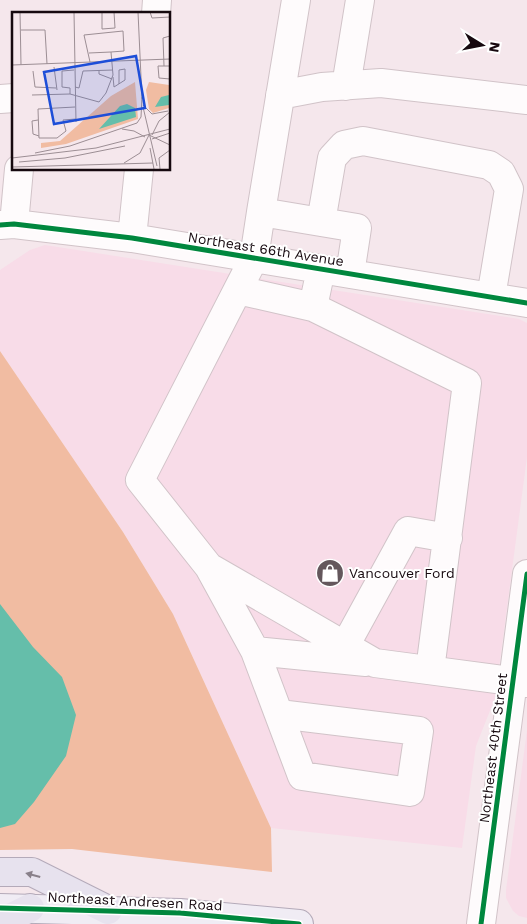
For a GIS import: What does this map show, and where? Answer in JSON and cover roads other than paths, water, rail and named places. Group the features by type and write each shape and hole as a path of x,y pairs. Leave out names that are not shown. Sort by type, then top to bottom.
{"highway":[{"path":"0,872 32,872 108,910"},
{"path":"0,923 30,908"}],"main road":[{"name":"Northeast Andresen Road","path":"0,908 180,913 300,924"}],"street":[{"path":"279,714 419,731 410,792 302,776 255,651 209,567 140,480 254,258 296,0"},
{"path":"346,86 360,0"},
{"path":"280,95 322,88 381,83 527,100"},
{"path":"321,222 332,158 344,145 362,141 489,165 501,173 509,189 491,297"},
{"path":"7,224 19,170"},
{"path":"132,238 139,170"},
{"path":"261,212 357,228 350,274"},
{"name":"Northeast 66th Avenue","path":"7,224 132,238 527,303"},
{"path":"314,306 322,269"},
{"path":"238,290 314,306 467,383 430,670"},
{"path":"345,646 408,531 448,538"},
{"path":"209,567 375,663"},
{"name":"Northeast 40th Street","path":"481,924 520,682 527,574"},
{"path":"255,651 375,663 520,682"}],"place":[{"name":"Vancouver Ford","path":"330,573"}]}
